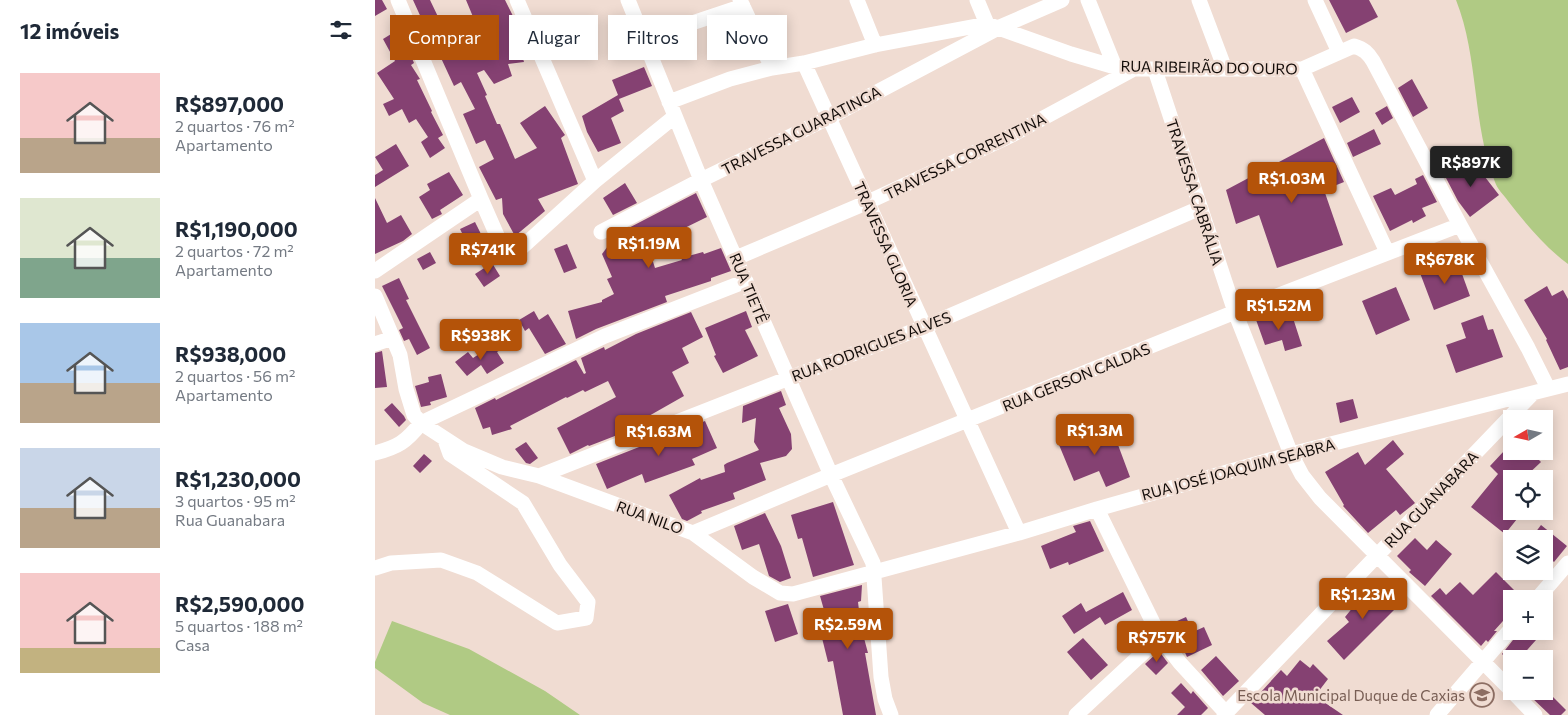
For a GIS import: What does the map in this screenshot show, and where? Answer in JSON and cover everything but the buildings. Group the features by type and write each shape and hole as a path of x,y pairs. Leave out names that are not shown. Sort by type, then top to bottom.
{"street":[{"path":"398,0 503,249 512,253 519,250 595,181 674,117"},
{"path":"517,0 595,181"},
{"name":"RUA TIETÊ","path":"628,0 634,15"},
{"path":"857,0 875,45"},
{"path":"977,0 994,25"},
{"path":"669,102 730,79 772,68 804,63 875,45 994,25 1062,0"},
{"path":"1088,0 1115,66"},
{"path":"1199,0 1225,69"},
{"path":"1315,0 1339,52"},
{"path":"697,19 741,3 772,68"},
{"name":"RUA RIBEIRÃO DO OURO","path":"994,25 1071,54 1134,69 1302,70 1355,46 1362,48 1368,52 1373,61 1460,225"},
{"name":"TRAVESSA GUARATINGA","path":"601,232 701,180 830,117 994,25"},
{"name":"RUA TIETÊ","path":"652,60 701,180 831,474 873,563 881,677 885,699 891,715"},
{"name":"TRAVESSA GLORIA","path":"804,63 1019,533"},
{"name":"TRAVESSA CORRENTINA","path":"737,258 868,202 1010,136 1134,69"},
{"name":"TRAVESSA CABRÁLIA","path":"1155,70 1235,312 1291,454 1302,476 1320,498 1503,682"},
{"path":"1302,70 1387,252"},
{"path":"375,271 481,199"},
{"name":"RUA RODRIGUES ALVES","path":"539,476 789,378 924,328 1200,208"},
{"path":"1460,225 1529,348 1548,388"},
{"name":"RUA GERSON CALDAS","path":"693,533 831,474 1235,312 1460,225"},
{"path":"375,453 394,448 410,437 421,423 605,336 746,281"},
{"path":"375,296 400,355 406,389 414,415 421,423"},
{"path":"375,344 393,338"},
{"name":"RUA JOSÉ JOAQUIM SEABRA","path":"911,563 1291,454 1568,384"},
{"name":"RUA GUANABARA","path":"1231,712 1377,555 1533,392"},
{"name":"RUA NILO","path":"421,423 463,451 503,467 539,476 693,533 753,577 780,593 793,594 911,563"},
{"path":"375,568 391,563 441,560 477,573 557,622 586,618 588,602 560,565 523,504 450,454 445,439"},
{"path":"1097,509 1160,637 1181,663 1231,712"},
{"path":"1545,590 1568,563"},
{"path":"1076,715 1160,637"},
{"path":"1437,715 1503,638"},
{"name":"TRAVESSA CABRÁLIA","path":"1521,700 1535,715"}],"green space":[{"path":"1456,0 1568,0 1568,264 1536,235 1496,185 1482,137 1469,45"},
{"path":"392,621 469,649 545,691 580,715 450,715 423,703 375,668 375,662"}],"place":[{"name":"Escola Municipal Duque de Caxias","path":"1482,695"}]}
